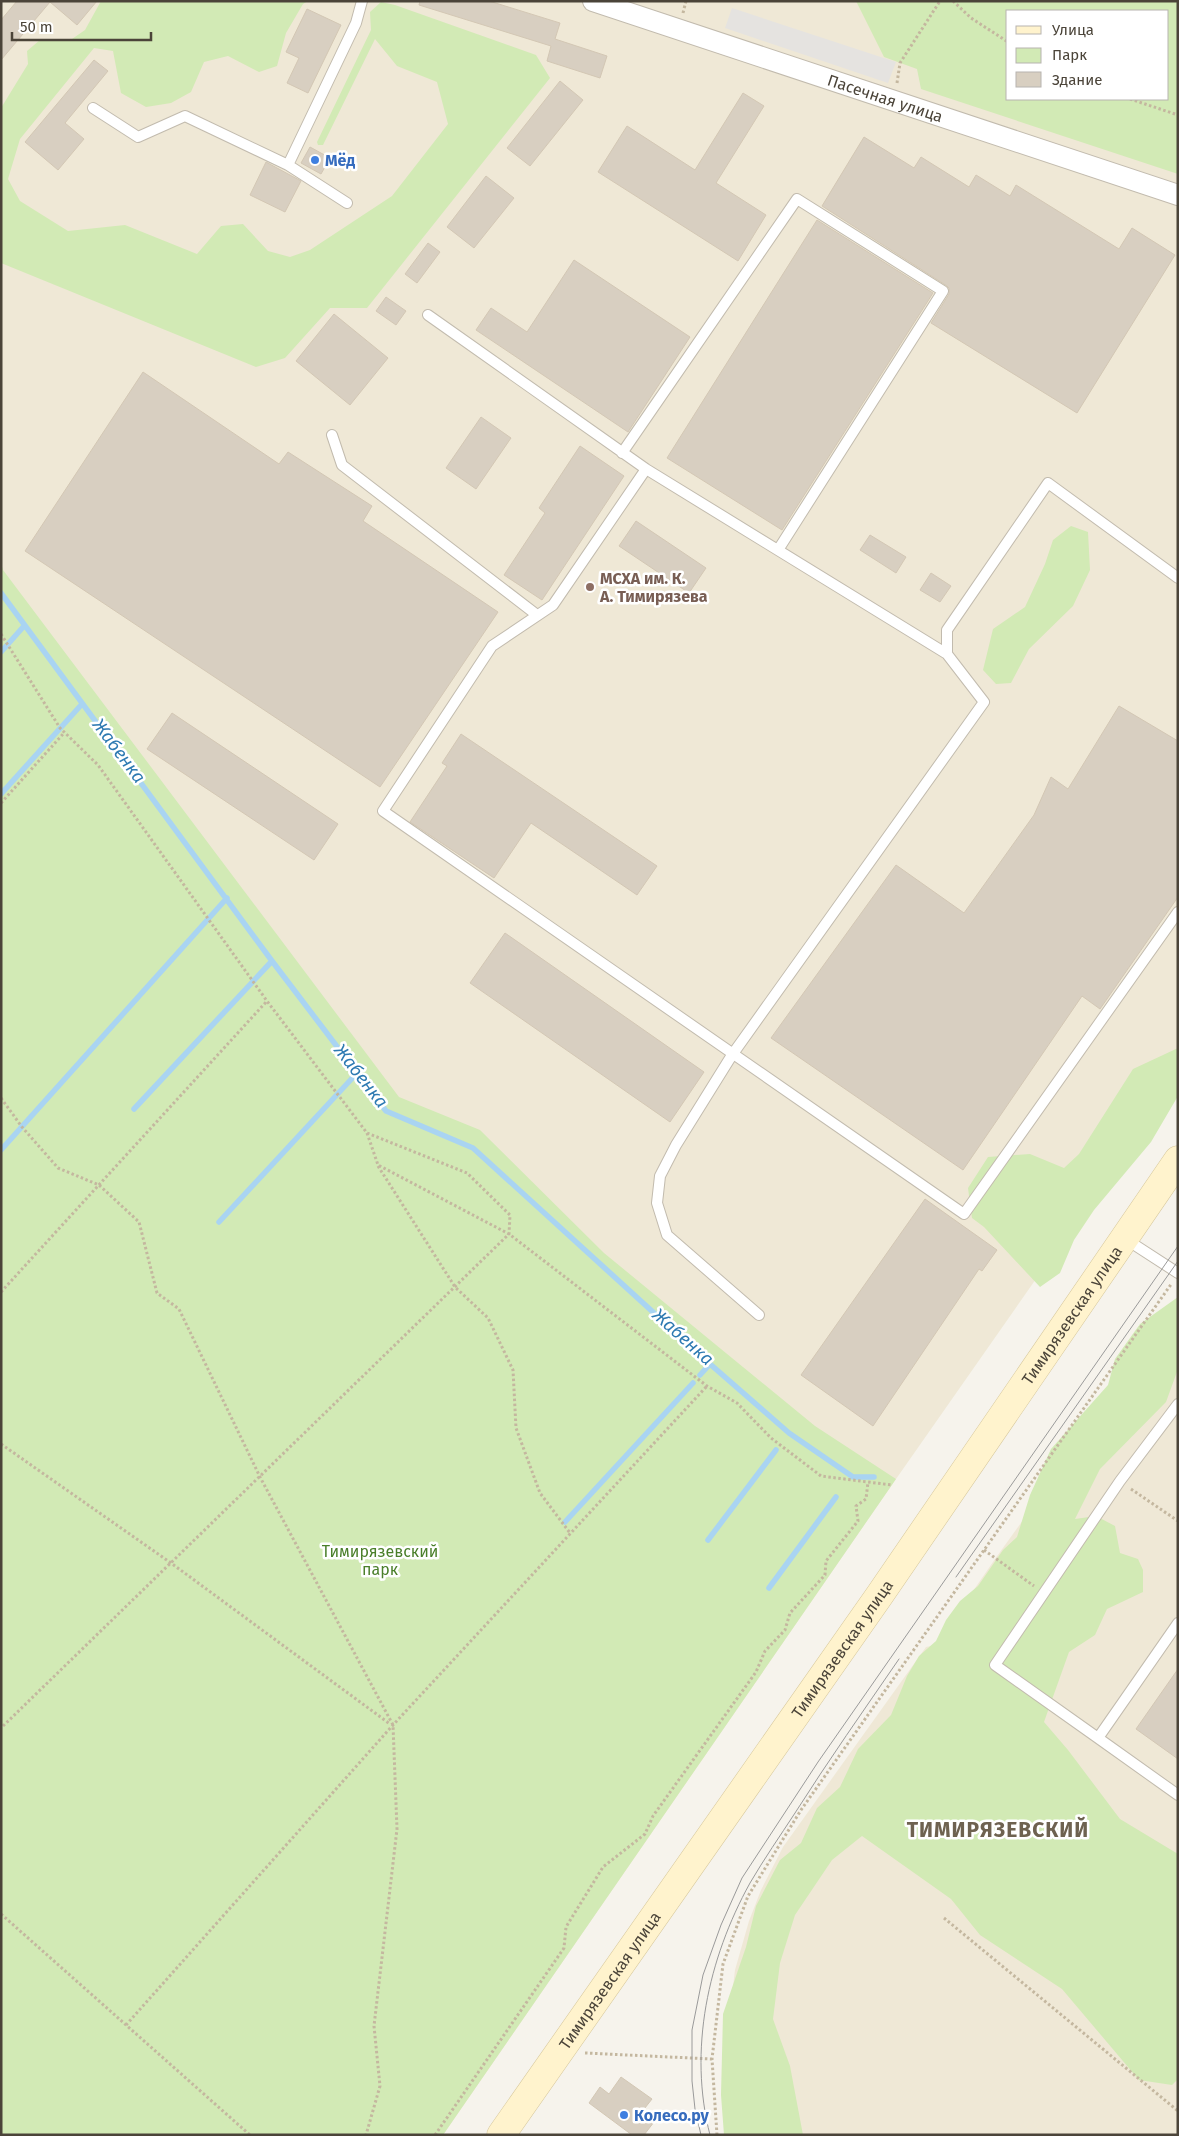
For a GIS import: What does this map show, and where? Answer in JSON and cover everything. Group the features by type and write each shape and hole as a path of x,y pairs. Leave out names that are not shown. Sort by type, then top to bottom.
{"main road":[{"name":"Тимирязевская улица","path":"501,2135 873,1604 1178,1160"}],"street":[{"name":"Пасечная улица","path":"593,1 1178,195"}],"lane":[{"path":"288,165 356,23 362,1"},
{"path":"93,108 138,137 185,116 288,165 347,203"},
{"path":"622,453 797,199 943,291 778,550"},
{"path":"428,315 622,453 947,654 984,702 732,1055 676,1146 660,1176 657,1203 666,1235 758,1315"},
{"path":"332,435 342,465 537,615"},
{"path":"646,468 553,605 492,646 383,811 732,1055 964,1214 1178,912"},
{"path":"947,654 947,630 1048,483 1178,578"},
{"path":"1123,1238 1178,1273"},
{"path":"1178,1404 1120,1481 996,1665 1178,1795"},
{"path":"1098,1738 1178,1623"}],"path":[{"path":"894,101 900,63 940,1"},
{"path":"953,1 971,18 1006,41"},
{"path":"1133,100 1178,114"},
{"path":"1,634 64,733 98,765 267,1001 367,1133 378,1166 455,1287 488,1318 513,1370 516,1428 540,1493 570,1534"},
{"path":"1,803 64,733"},
{"path":"1,1292 267,1001"},
{"path":"1,1098 22,1127 58,1168 99,1185 139,1222 157,1293 179,1309 260,1477 393,1725 397,1829 374,2026 380,2086 366,2135"},
{"path":"1,1728 509,1234 510,1214 467,1173 367,1133"},
{"path":"378,1166 509,1234 707,1386 737,1403 771,1438 821,1476 892,1485"},
{"path":"717,2135 712,2059 723,1964 748,1896 801,1810 1172,1283"},
{"path":"126,2025 393,1725 707,1386"},
{"path":"1,1444 171,1563 393,1725"},
{"path":"1120,1481 1178,1522"},
{"path":"435,2135 564,1948 566,1927 603,1867 645,1834 653,1816 756,1672 765,1651 785,1630 790,1613 825,1575 826,1561 858,1521 856,1506 866,1499 868,1482"},
{"path":"984,1550 1044,1594"},
{"path":"1,1914 250,2135"},
{"path":"944,1918 1178,2111"},
{"path":"560,2051 712,2059"}],"shaded area":[{"name":"МСХА им. К. А. Тимирязева","path":"1,1 1178,1 1178,1076 896,1479 443,2135 1,2135"},
{"path":"732,8 896,62 888,83 725,28"},
{"path":"1178,1305 1178,2135 734,2135 730,2012 735,1970 749,1921 761,1890 783,1847 926,1647 936,1645 995,1559"}],"green space":[{"path":"101,1 308,1 303,4 286,33 277,66 259,72 228,56 204,62 191,92 171,103 146,107 121,93 113,51 94,48 20,139 8,179 20,201 68,231 125,225 197,254 221,226 243,224 268,251 290,257 310,250 392,196 448,124 437,82 397,66 375,39 323,145 318,145 317,142 371,30 370,12 381,2 395,5 536,55 550,78 367,308 330,308 285,358 256,367 1,263 1,108 28,64 27,51 40,40 72,39 85,30"},
{"path":"856,1 1178,1 1178,174 921,89 917,69 884,57"},
{"path":"1071,526 1088,532 1090,570 1073,606 1029,649 1011,683 996,684 983,670 993,629 1025,607 1045,564 1053,540"},
{"name":"Тимирязевский парк","path":"1,563 3,570 399,1097 480,1130 604,1253 815,1426 896,1479 443,2135 1,2135"},
{"path":"1178,1048 1178,1096 1151,1142 1094,1210 1074,1240 1060,1273 1040,1287 984,1227 972,1218 968,1188 988,1157 1030,1154 1064,1168 1079,1154 1133,1069"},
{"path":"1178,1297 1178,1369 1166,1402 1100,1469 1075,1519 1096,1516 1115,1526 1120,1553 1138,1559 1143,1570 1143,1592 1107,1609 1095,1635 1069,1652 1044,1722 1068,1750 1120,1819 1178,1854 1178,2079 1172,2085 1139,2080 1062,1989 980,1935 951,1899 862,1836 832,1860 795,1915 780,1963 773,2019 790,2066 803,2135 724,2135 721,2095 723,2014 746,1947 756,1906 780,1860 801,1843 817,1808 840,1787 858,1749 891,1715 907,1676 919,1656 936,1641 946,1620 960,1601 978,1586 1003,1550 1017,1537 1030,1495 1051,1449 1108,1385 1115,1359 1140,1324"}],"building":[{"path":"17,1 97,1 77,25 50,2 1,60 1,20"},
{"path":"420,1 489,1 560,23 555,39 607,56 600,78 547,61 551,46 419,5"},
{"path":"307,9 341,25 308,93 287,83 299,58 286,52"},
{"path":"94,60 108,71 65,123 84,139 58,170 25,142"},
{"path":"560,81 583,100 530,166 507,148"},
{"path":"743,93 764,106 716,183 766,215 738,261 598,172 627,126 695,170"},
{"path":"864,137 914,168 921,157 969,187 976,175 1010,196 1016,185 1119,249 1132,228 1175,255 1077,413 931,323 949,294 949,288 822,206"},
{"name":"Мёд","path":"310,147 330,158 321,174 301,163"},
{"path":"266,162 301,181 285,212 250,195"},
{"path":"486,176 514,198 474,248 447,227"},
{"path":"817,220 933,293 782,530 667,458"},
{"path":"428,243 440,252 417,283 405,274"},
{"path":"574,260 690,337 628,432 476,330 491,308 527,332"},
{"path":"386,297 406,311 396,325 376,311"},
{"path":"334,314 388,358 350,405 296,361"},
{"path":"143,372 279,464 288,452 372,506 363,521 498,612 380,787 25,551"},
{"path":"481,417 511,438 476,489 446,468"},
{"path":"580,446 624,476 542,600 504,575 545,513 539,508"},
{"path":"636,521 706,568 689,593 619,546"},
{"path":"870,535 906,557 896,573 860,550"},
{"path":"931,573 951,586 940,602 920,590"},
{"path":"1119,706 1178,741 1178,897 1100,1009 1082,996 963,1170 771,1038 896,865 964,913 1034,815 1051,777 1068,789"},
{"path":"172,713 338,824 314,860 147,749"},
{"path":"461,734 657,866 637,895 531,823 494,878 410,822 447,766 442,763"},
{"path":"505,933 704,1072 670,1122 470,983"},
{"path":"925,1199 997,1250 982,1271 979,1269 873,1426 801,1375"},
{"path":"1178,1669 1178,1759 1136,1729"},
{"path":"621,2077 652,2099 641,2113 654,2122 644,2135 632,2135 589,2103 600,2087 609,2094"}],"waterway":[{"name":"Жабенка","path":"1,593 272,961 386,1111 473,1148 710,1364 789,1433 853,1477 874,1477"},
{"path":"1,652 24,626"},
{"path":"1,794 82,704"},
{"path":"1,1150 227,898"},
{"path":"134,1109 272,961"},
{"path":"219,1222 357,1073"},
{"path":"700,1375 710,1364"},
{"path":"565,1522 693,1383"},
{"path":"708,1540 776,1450"},
{"path":"769,1588 836,1497"}],"tram line":[{"path":"701,2135 695,2109 692,2081 692,2030 703,1975 721,1925 742,1878 818,1762 1178,1246"},
{"path":"956,1577 1178,1261"},
{"path":"710,2135 704,2103 701,2070 702,2038 706,2006 723,1942 735,1912 761,1865 899,1659"}],"place":[{"name":"Мёд","path":"315,160"},
{"name":"МСХА им. К. А. Тимирязева","path":"590,587"},
{"name":"Колесо.ру","path":"624,2115"}],"district":[{"name":"ТИМИРЯЗЕВСКИЙ","path":"998,1830"}]}
